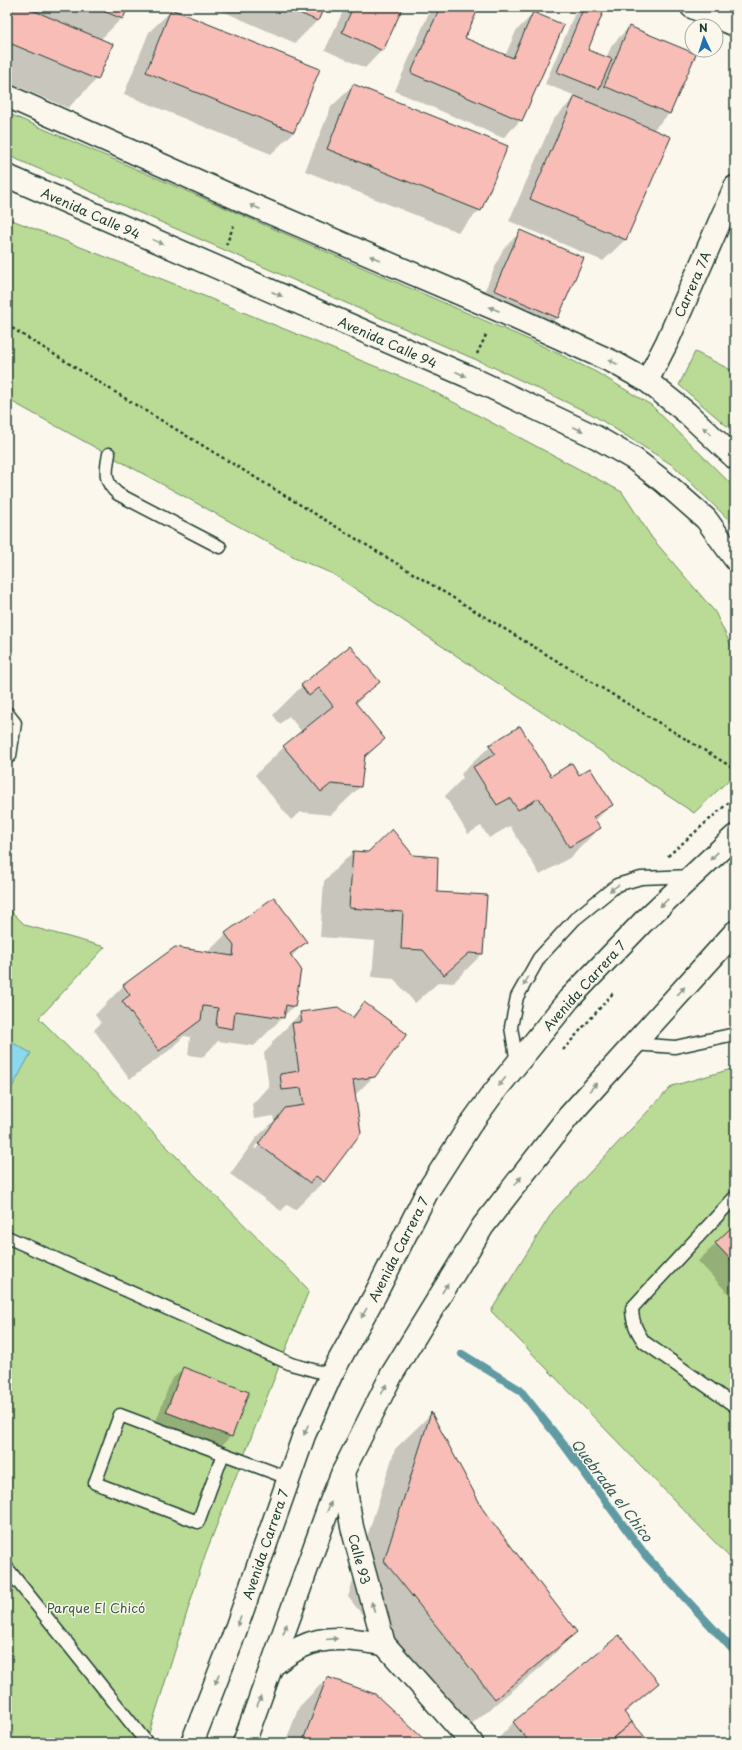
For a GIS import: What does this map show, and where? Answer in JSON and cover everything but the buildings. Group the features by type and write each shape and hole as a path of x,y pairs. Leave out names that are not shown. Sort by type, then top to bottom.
{"main road":[{"path":"692,7 735,25"},
{"path":"7,96 245,202 498,310 612,362 647,381 687,413 735,458"},
{"name":"Avenida Calle 94","path":"7,176 467,376 596,438 634,459 664,482 706,519 735,559"},
{"name":"Carrera 7A","path":"647,381 667,342 735,187"},
{"name":"Avenida Carrera 7","path":"192,1743 239,1620 304,1435 331,1375 375,1295 427,1192 470,1125 517,1063 569,999 643,922 735,836"},
{"path":"244,1743 318,1536 343,1472 392,1374 483,1226 554,1134 633,1044 735,932"},
{"name":"Calle 93","path":"343,1472 352,1527 384,1644 472,1743"},
{"path":"272,1666 300,1648 315,1641 335,1639 384,1644"}],"lane":[{"path":"109,454 106,473 109,487 118,494 220,547"},
{"path":"7,713 15,723 10,756"},
{"path":"517,1063 511,1027 517,997 539,958 575,919 617,885 641,878 693,876"},
{"path":"633,1044 675,1048 735,1034"},
{"path":"735,1197 632,1308 632,1320 636,1331 644,1342 735,1406"},
{"path":"7,1237 291,1364 331,1375"},
{"path":"223,1454 198,1522 94,1483 120,1415 288,1478"},
{"path":"7,1568 147,1743"}],"path":[{"path":"216,267 245,202"},
{"path":"467,376 498,310"},
{"path":"7,325 130,402 735,769"},
{"path":"665,859 735,797"}],"green space":[{"path":"7,113 534,342 596,372 651,405 735,488 735,526 674,466 593,415 495,368 7,155"},
{"path":"7,218 182,287 423,386 622,492 652,538 715,612 735,654 735,774 694,813 333,574 300,560 7,399"},
{"path":"695,352 735,372 735,433 679,385"},
{"name":"Parque El Chicó","path":"7,907 25,925 105,947 39,1018 309,1290 205,1555 146,1743 7,1743"},
{"path":"735,1068 735,1563 491,1311 553,1211 672,1086"}],"water":[{"path":"11,1042 31,1053 10,1091 7,1089 7,1049"}],"waterway":[{"name":"Quebrada el Chico","path":"462,1354 520,1390 564,1445 646,1556 735,1652"}]}
